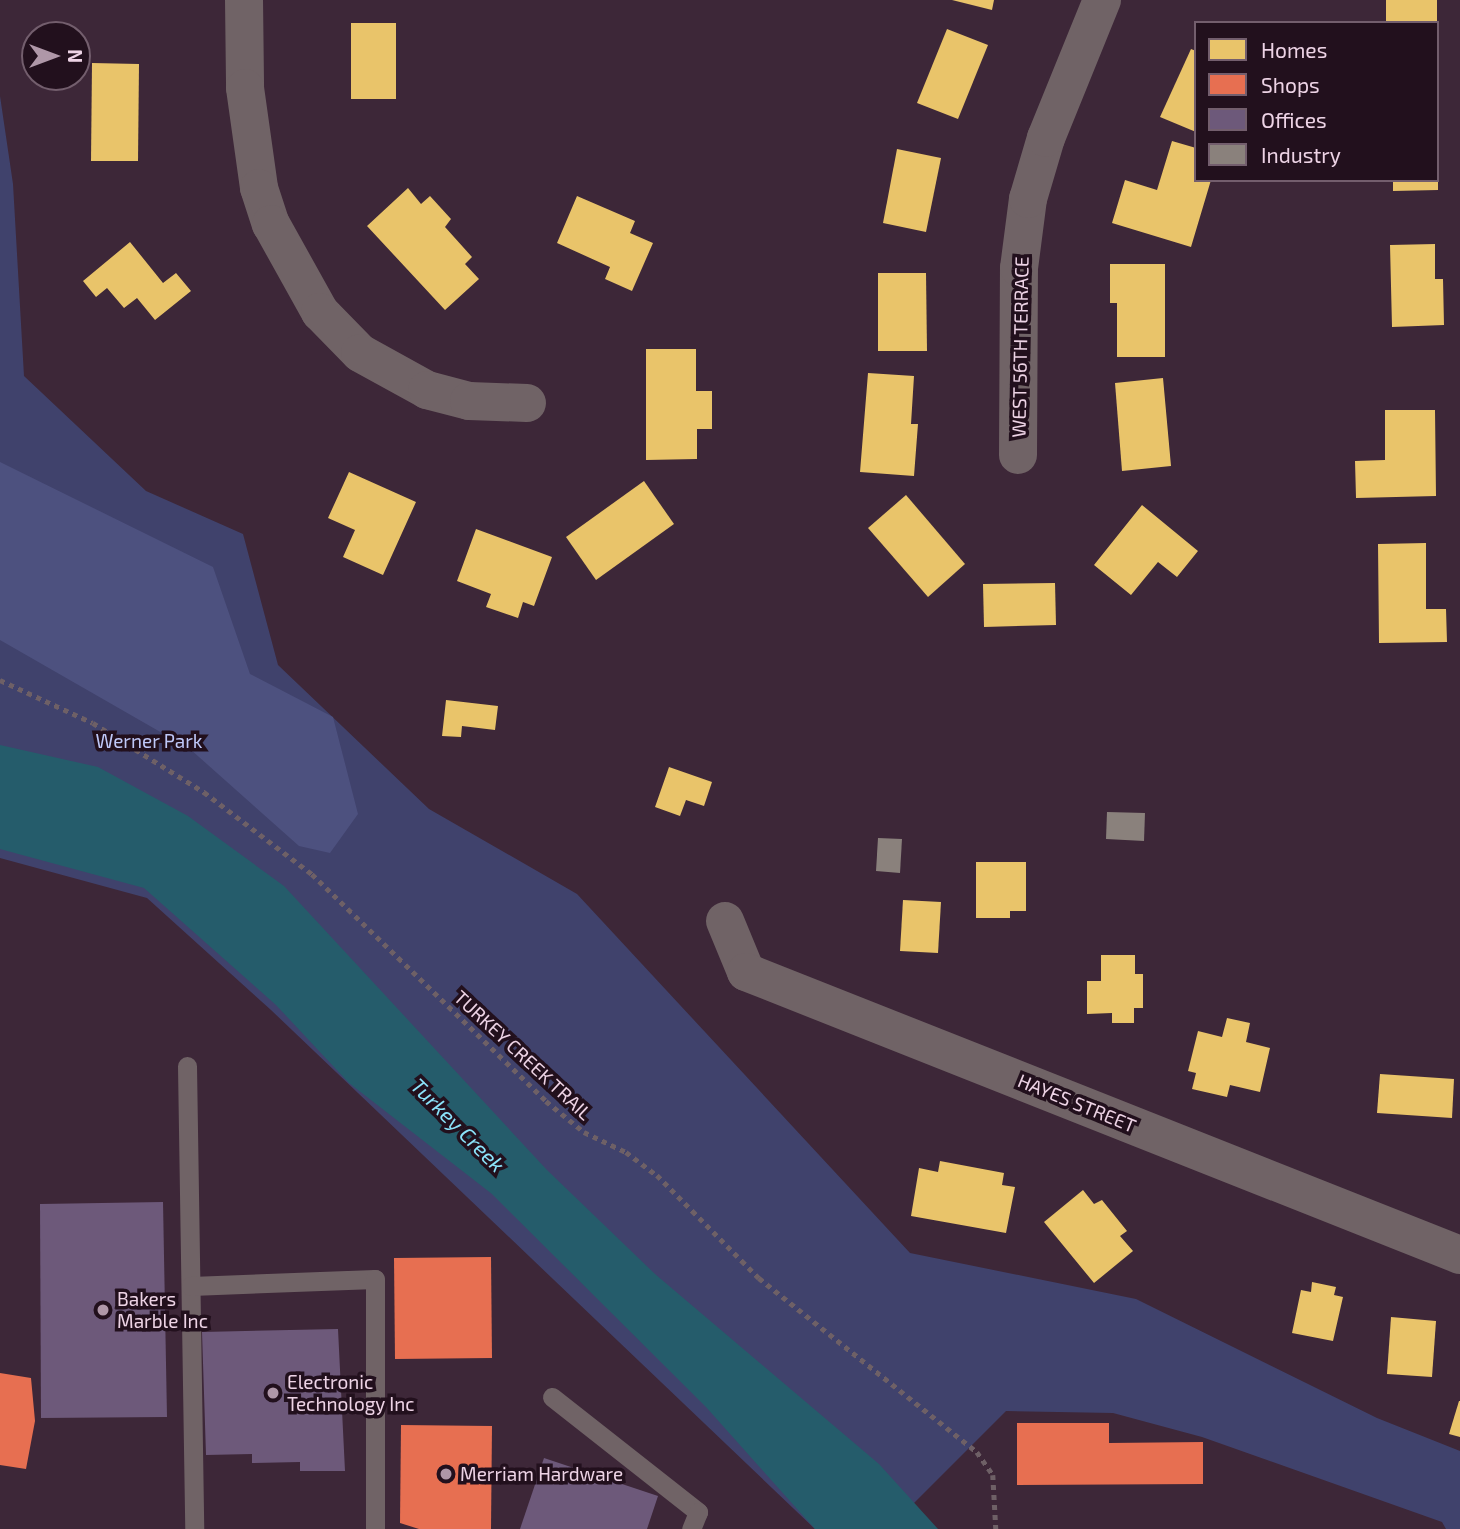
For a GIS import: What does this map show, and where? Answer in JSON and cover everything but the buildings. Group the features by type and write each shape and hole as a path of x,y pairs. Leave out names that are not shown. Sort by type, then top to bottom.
{"street":[{"path":"244,0 245,88 254,163 271,224 298,279 320,312 360,353 386,371 427,390 469,401 527,403"},
{"name":"WEST 56TH TERRACE","path":"1018,455 1019,268 1028,200 1046,138 1102,0"},
{"name":"HAYES STREET","path":"725,921 746,972 1460,1255"}],"lane":[{"path":"187,1066 194,1529"},
{"path":"191,1286 375,1279 375,1529"},
{"path":"552,1397 698,1512 691,1529"}],"path":[{"name":"TURKEY CREEK TRAIL","path":"0,680 104,730 204,792 312,874 546,1101 584,1132 626,1152 657,1175 758,1279 977,1452 993,1475 996,1529"}],"green space":[{"name":"Werner Park","path":"0,96 13,184 24,376 146,491 243,534 278,665 429,809 577,894 910,1253 1136,1299 1377,1418 1460,1451 1460,1529 1446,1529 1442,1522 1202,1437 1113,1413 1006,1411 888,1529 815,1529 271,1010 147,898 0,858"}],"shaded area":[{"path":"0,462 213,567 250,674 333,717 358,814 330,853 299,846 190,749 0,640"}],"water":[{"name":"Turkey Creek","path":"0,745 98,767 188,816 284,886 547,1170 655,1274 879,1464 938,1529 815,1529 706,1407 492,1194 349,1083 276,1005 144,888 0,849"}],"place":[{"name":"Bakers Marble Inc","path":"103,1310"},
{"name":"Electronic Technology Inc","path":"273,1393"},
{"name":"Merriam Hardware","path":"446,1474"}]}
